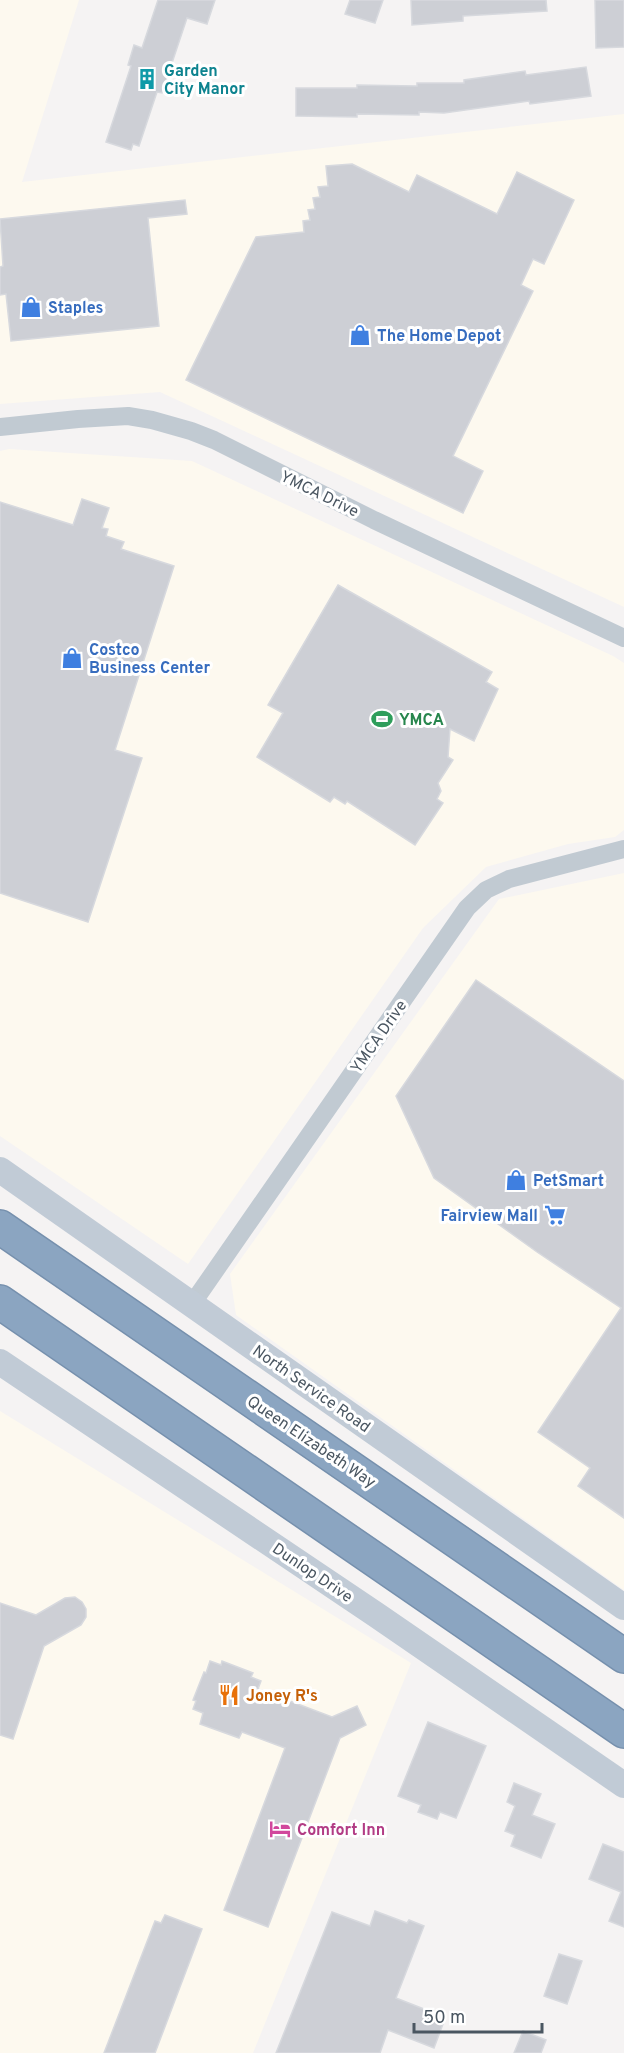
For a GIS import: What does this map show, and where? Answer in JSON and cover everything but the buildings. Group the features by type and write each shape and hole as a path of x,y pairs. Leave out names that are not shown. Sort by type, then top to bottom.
{"highway":[{"name":"Queen Elizabeth Way","path":"0,1227 624,1656"},
{"path":"0,1302 624,1731"},
{"path":"0,1323 220,1455"}],"street":[{"name":"YMCA Drive","path":"0,427 128,416 191,431 214,440 374,520 624,638"},
{"name":"YMCA Drive","path":"192,1304 467,908 486,890 509,879 624,849"},
{"name":"North Service Road","path":"0,1170 624,1607"},
{"name":"Dunlop Drive","path":"0,1362 349,1596 624,1785"}],"shaded area":[{"path":"0,0 79,0 22,182 624,114 624,607 160,392 0,404"},
{"path":"9,449 192,461 624,663 624,830 615,837 568,844 486,867 423,928 188,1264 0,1136 0,451"},
{"path":"624,873 624,1590 236,1315 230,1274 499,899"},
{"path":"0,1411 411,1663 253,2053 0,2053"}],"place":[{"name":"Garden City Manor","path":"147,79"},
{"name":"Staples","path":"31,307"},
{"name":"The Home Depot","path":"360,335"},
{"name":"Costco Business Center","path":"72,658"},
{"name":"YMCA","path":"382,719"},
{"name":"PetSmart","path":"516,1180"},
{"name":"Fairview Mall","path":"555,1215"},
{"name":"Joney R's","path":"229,1695"},
{"name":"Comfort Inn","path":"280,1829"}]}
